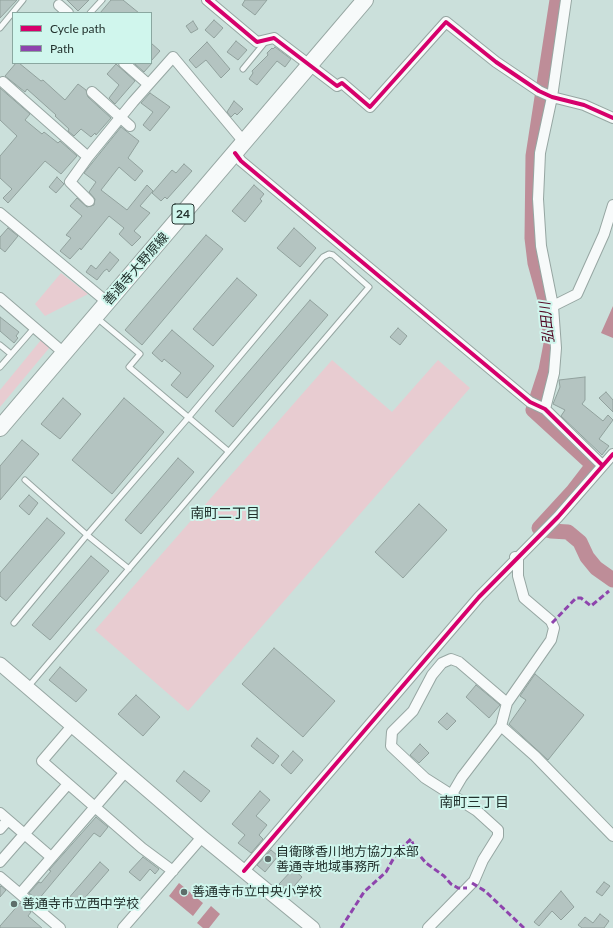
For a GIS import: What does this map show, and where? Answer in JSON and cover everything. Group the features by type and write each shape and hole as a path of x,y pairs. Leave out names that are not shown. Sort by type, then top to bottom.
{"main road":[{"name":"善通寺大野原線","path":"0,428 365,0"}],"street":[{"path":"207,0 257,42 274,38 337,86 342,83 370,107 446,22 496,62 546,94 584,105 613,118"},
{"path":"543,408 554,373 556,348 553,306 541,246 538,199 540,152 546,94 566,0"},
{"path":"59,5 67,12"},
{"path":"89,201 70,182 120,117 173,57 239,147 242,161 530,402 543,408 602,465"},
{"path":"125,64 148,84"},
{"path":"3,82 88,157"},
{"path":"92,92 130,126"},
{"path":"553,306 577,294 604,234 613,205"},
{"path":"0,213 107,302"},
{"path":"0,298 64,353"},
{"path":"244,871 514,557 574,499 613,454"},
{"path":"452,794 500,726 507,703 551,640 554,628 551,621 524,598 514,557"},
{"path":"428,928 474,881 483,860 498,836 498,830 492,822 452,794 425,778 391,746 392,732 414,711 437,669 442,663 451,659 458,662 507,703"},
{"path":"0,664 202,838 313,928"},
{"path":"72,726 42,761 142,848 173,871"},
{"path":"500,726 535,756 613,836"},
{"path":"20,894 125,772"},
{"path":"0,862 68,784"},
{"path":"0,829 4,817 51,858"},
{"path":"123,928 202,838"},
{"path":"0,877 60,928"}],"lane":[{"path":"13,12 23,0"},
{"path":"91,12 102,0"},
{"path":"0,28 12,13"},
{"path":"243,69 266,41"},
{"path":"14,623 324,256 329,254 333,255 369,287 28,688"},
{"path":"96,316 140,354 129,367 228,451"},
{"path":"0,367 35,328"},
{"path":"0,345 11,354"},
{"path":"25,480 87,535 129,569"}],"shaded area":[{"path":"61,273 88,294 45,316 35,304"},
{"path":"613,306 613,338 601,333"},
{"path":"41,340 50,347 0,407 0,390"},
{"path":"332,360 392,412 438,360 470,388 188,711 95,630"},
{"path":"179,883 203,903 193,916 169,896"},
{"path":"211,906 220,914 209,928 203,928 197,923"}],"building":[{"path":"0,0 17,0 0,18"},
{"path":"67,0 89,0 78,11"},
{"path":"111,0 123,0 138,12 101,12"},
{"path":"245,0 267,0 255,15 242,5"},
{"path":"214,20 223,28 214,38 205,30"},
{"path":"193,21 198,29 191,33 186,26"},
{"path":"236,41 247,50 238,60 227,52"},
{"path":"207,42 230,69 221,78 206,60 196,68 189,60"},
{"path":"152,44 160,51 152,60"},
{"path":"275,47 291,59 285,67 277,61 257,85 249,79 253,73 252,71 268,55 267,53"},
{"path":"15,64 20,64 41,81 43,80 65,100 78,84 86,90 88,97 111,118 96,135 95,133 91,137 81,129 74,136 55,116 56,115 27,89 25,92 5,76"},
{"path":"116,64 135,81 115,104 109,98 119,85 107,74"},
{"path":"135,64 151,64 144,72"},
{"path":"0,88 30,114 25,120 42,134 44,132 58,143 60,141 77,156 61,174 45,161 8,203 3,198 12,189 0,178 0,156 17,136 0,120"},
{"path":"150,93 170,107 150,131 143,125 153,112 141,103"},
{"path":"234,101 243,109 237,115 235,113 231,117 227,112"},
{"path":"121,127 139,141 128,158 143,171 135,181 119,167 101,190 127,210 147,185 153,191 140,206 150,213 134,231 141,237 132,246 119,234 124,228 109,216 81,250 80,248 70,259 60,251 71,238 66,235 82,216 70,206 77,198 87,207 94,205 95,199 89,192 96,182 84,173"},
{"path":"184,164 192,171 167,199 165,197 161,201 152,193 172,170 176,173"},
{"path":"57,177 64,184 56,193 49,187"},
{"path":"254,185 264,194 260,199 262,201 245,222 232,211"},
{"path":"8,228 18,236 5,252 0,248 0,237"},
{"path":"294,228 316,248 300,267 277,248"},
{"path":"206,235 223,249 142,345 125,330"},
{"path":"110,252 119,260 109,272 107,269 104,271 97,280 86,272 91,265 96,269"},
{"path":"237,278 257,295 213,346 193,329"},
{"path":"310,300 328,315 233,427 215,411"},
{"path":"0,317 19,332 16,336 18,338 14,343 0,331"},
{"path":"398,328 407,336 400,345 390,337"},
{"path":"172,330 214,366 187,398 171,385 181,373 164,359 162,362 152,353"},
{"path":"585,377 585,400 582,404 603,421 608,415 613,420 599,439 609,446 602,455 561,416 565,410 553,404 560,387 559,380"},
{"path":"606,392 613,400 613,412 599,398"},
{"path":"63,398 81,414 60,439 41,424"},
{"path":"124,398 164,432 112,494 72,460"},
{"path":"22,440 39,454 0,500 0,466"},
{"path":"178,458 194,472 141,534 125,520"},
{"path":"29,495 38,503 29,515 19,506"},
{"path":"419,504 447,530 403,578 375,552"},
{"path":"47,518 65,533 6,601 0,596 0,573"},
{"path":"91,556 109,571 50,640 32,625"},
{"path":"274,648 335,701 303,737 242,684"},
{"path":"60,667 87,690 76,702 49,680"},
{"path":"535,674 584,715 548,760 509,724 526,700 520,696"},
{"path":"476,685 500,705 489,718 466,697"},
{"path":"136,695 160,717 143,736 118,714"},
{"path":"447,713 456,721 447,730 438,722"},
{"path":"257,738 279,756 273,764 251,746"},
{"path":"420,744 429,753 419,763 410,755"},
{"path":"293,751 303,760 291,774 281,765"},
{"path":"184,771 210,791 201,802 176,781"},
{"path":"260,791 270,800 256,816 267,825 259,835 263,839 251,853 238,843 245,835 232,824"},
{"path":"96,817 108,827 100,837 94,833 38,900 29,893 39,882 41,883 51,871 49,870"},
{"path":"271,850 278,856 265,872 257,865"},
{"path":"143,857 159,869 155,874 150,869 140,881 129,872"},
{"path":"100,862 109,870 76,908 67,900"},
{"path":"293,869 302,877 289,892 279,884"},
{"path":"604,882 610,886 602,896 596,892"},
{"path":"1,886 6,890 0,897 0,887"},
{"path":"561,891 574,907 561,920 552,911 539,926 534,922"},
{"path":"20,903 31,912 28,916 42,928 0,928 0,926"},
{"path":"600,914 609,921 604,928 582,928 578,925 585,917 593,923"}],"waterway":[{"name":"弘田川","path":"557,0 533,156 532,238 535,263 548,310 551,344 546,370 533,410 593,465 573,491 539,528 551,531 568,532 580,542 587,557 596,568 613,580"}],"marked path":[{"path":"552,623 576,598 581,598 591,606 609,591"},
{"path":"341,928 364,892 386,872 396,854 411,839 415,850 426,863 444,876 451,884 458,888 467,888"},
{"path":"472,883 485,891 524,928"}],"cycle path":[{"path":"207,0 257,42 274,38 337,86 342,83 370,107 446,22 496,62 539,91 552,97 584,105 613,118"},
{"path":"235,153 241,161 530,402 545,409 602,465"},
{"path":"244,871 479,597 558,517 613,454"}],"place":[{"name":"自衛隊香川地方協力本部 善通寺地域事務所","path":"268,859"},
{"name":"善通寺市立中央小学校","path":"184,892"},
{"name":"善通寺市立西中学校","path":"14,904"}],"district":[{"name":"南町二丁目","path":"225,513"},
{"name":"南町三丁目","path":"474,802"}]}
